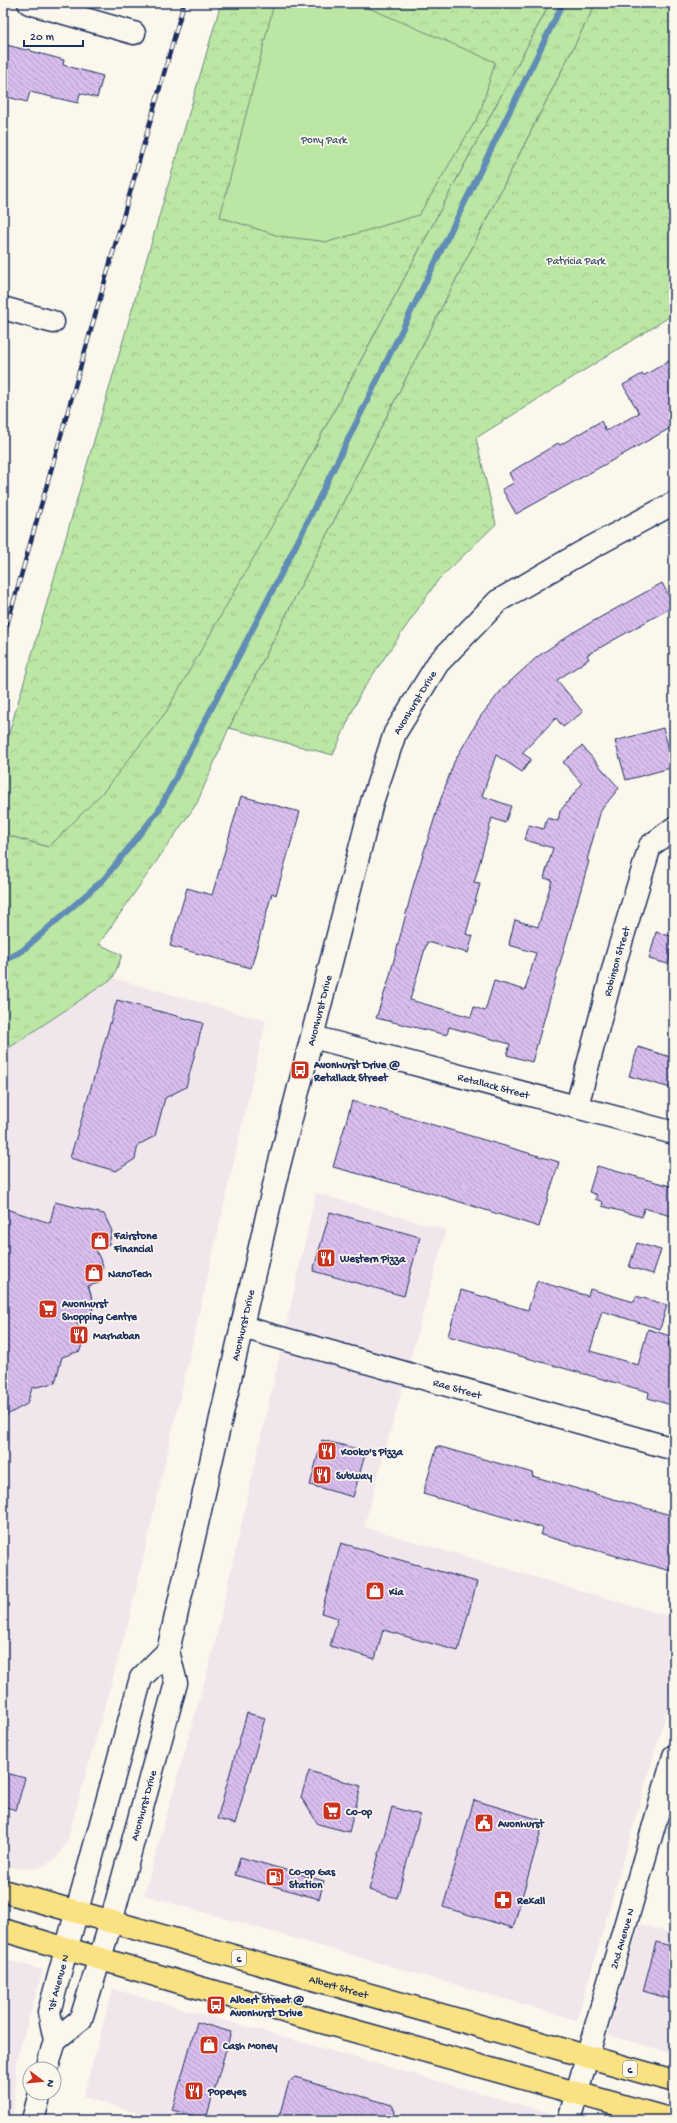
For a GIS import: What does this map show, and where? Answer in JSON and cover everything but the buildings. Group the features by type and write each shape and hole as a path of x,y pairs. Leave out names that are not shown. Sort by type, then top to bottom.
{"main road":[{"name":"Albert Street","path":"3,1891 674,2081"},
{"path":"3,1930 673,2120"}],"street":[{"path":"29,3 134,33"},
{"path":"3,308 53,322"},
{"name":"Avonhurst Drive","path":"100,1958 176,1683 168,1651 275,1181 372,802 394,733 438,663 498,601 578,554 674,503"},
{"name":"Robinson Street","path":"576,1106 616,959 650,846 674,828"},
{"name":"Retallack Street","path":"313,1037 674,1133"},
{"name":"Rae Street","path":"242,1326 674,1450"},
{"path":"67,1948 141,1678 168,1651"},
{"name":"2nd Avenue N","path":"569,2120 586,2056 673,1766"},
{"name":"1st Avenue N","path":"49,2061 55,2040 49,2012 67,1948"},
{"path":"55,2040 81,2019 100,1958"},
{"path":"33,2120 38,2101"}],"shaded area":[{"path":"113,978 266,1021 129,1620 67,1841 57,1858 39,1868 20,1869 3,1864 3,1052"},
{"path":"316,1193 446,1230 364,1527 674,1618 674,1686 577,2020 144,1895 212,1655"},
{"path":"640,1924 674,1934 674,2054 608,2035"},
{"path":"3,1959 43,1970 16,2062 14,2108 11,2120 3,2120"},
{"path":"113,1989 575,2120 162,2120 83,2097"}],"green space":[{"name":"Pony Park","path":"221,3 550,3 291,492 166,712 104,791 49,847 3,834 3,754"},
{"path":"357,3 495,62 480,113 419,215 328,242 279,236 220,217 274,4"},
{"path":"550,3 596,3 229,728 197,803 99,944 122,955 113,978 3,1052 3,834 49,847 291,492"},
{"name":"Patricia Park","path":"596,3 674,3 674,314 476,438 496,524 438,580 361,692 333,755 229,728"}],"waterway":[{"path":"3,961 22,951 104,879 159,810 295,547 563,3"}],"railway":[{"path":"3,639 184,3"}],"place":[{"name":"Avonhurst Drive @ Retallack Street","path":"300,1070"},
{"name":"Fairstone Financial","path":"100,1241"},
{"name":"Western Pizza","path":"326,1258"},
{"name":"NanoTech","path":"94,1273"},
{"name":"Avonhurst Shopping Centre","path":"48,1309"},
{"name":"Marhaban","path":"79,1335"},
{"name":"Kooko's Pizza","path":"327,1451"},
{"name":"Subway","path":"322,1475"},
{"name":"Kia","path":"375,1591"},
{"name":"Co-op","path":"332,1811"},
{"name":"Avonhurst","path":"484,1823"},
{"name":"Co-op Gas Station","path":"275,1877"},
{"name":"Rexall","path":"503,1900"},
{"name":"Albert Street @ Avonhurst Drive","path":"216,2005"},
{"name":"Cash Money","path":"209,2045"},
{"name":"Popeyes","path":"194,2091"}]}
